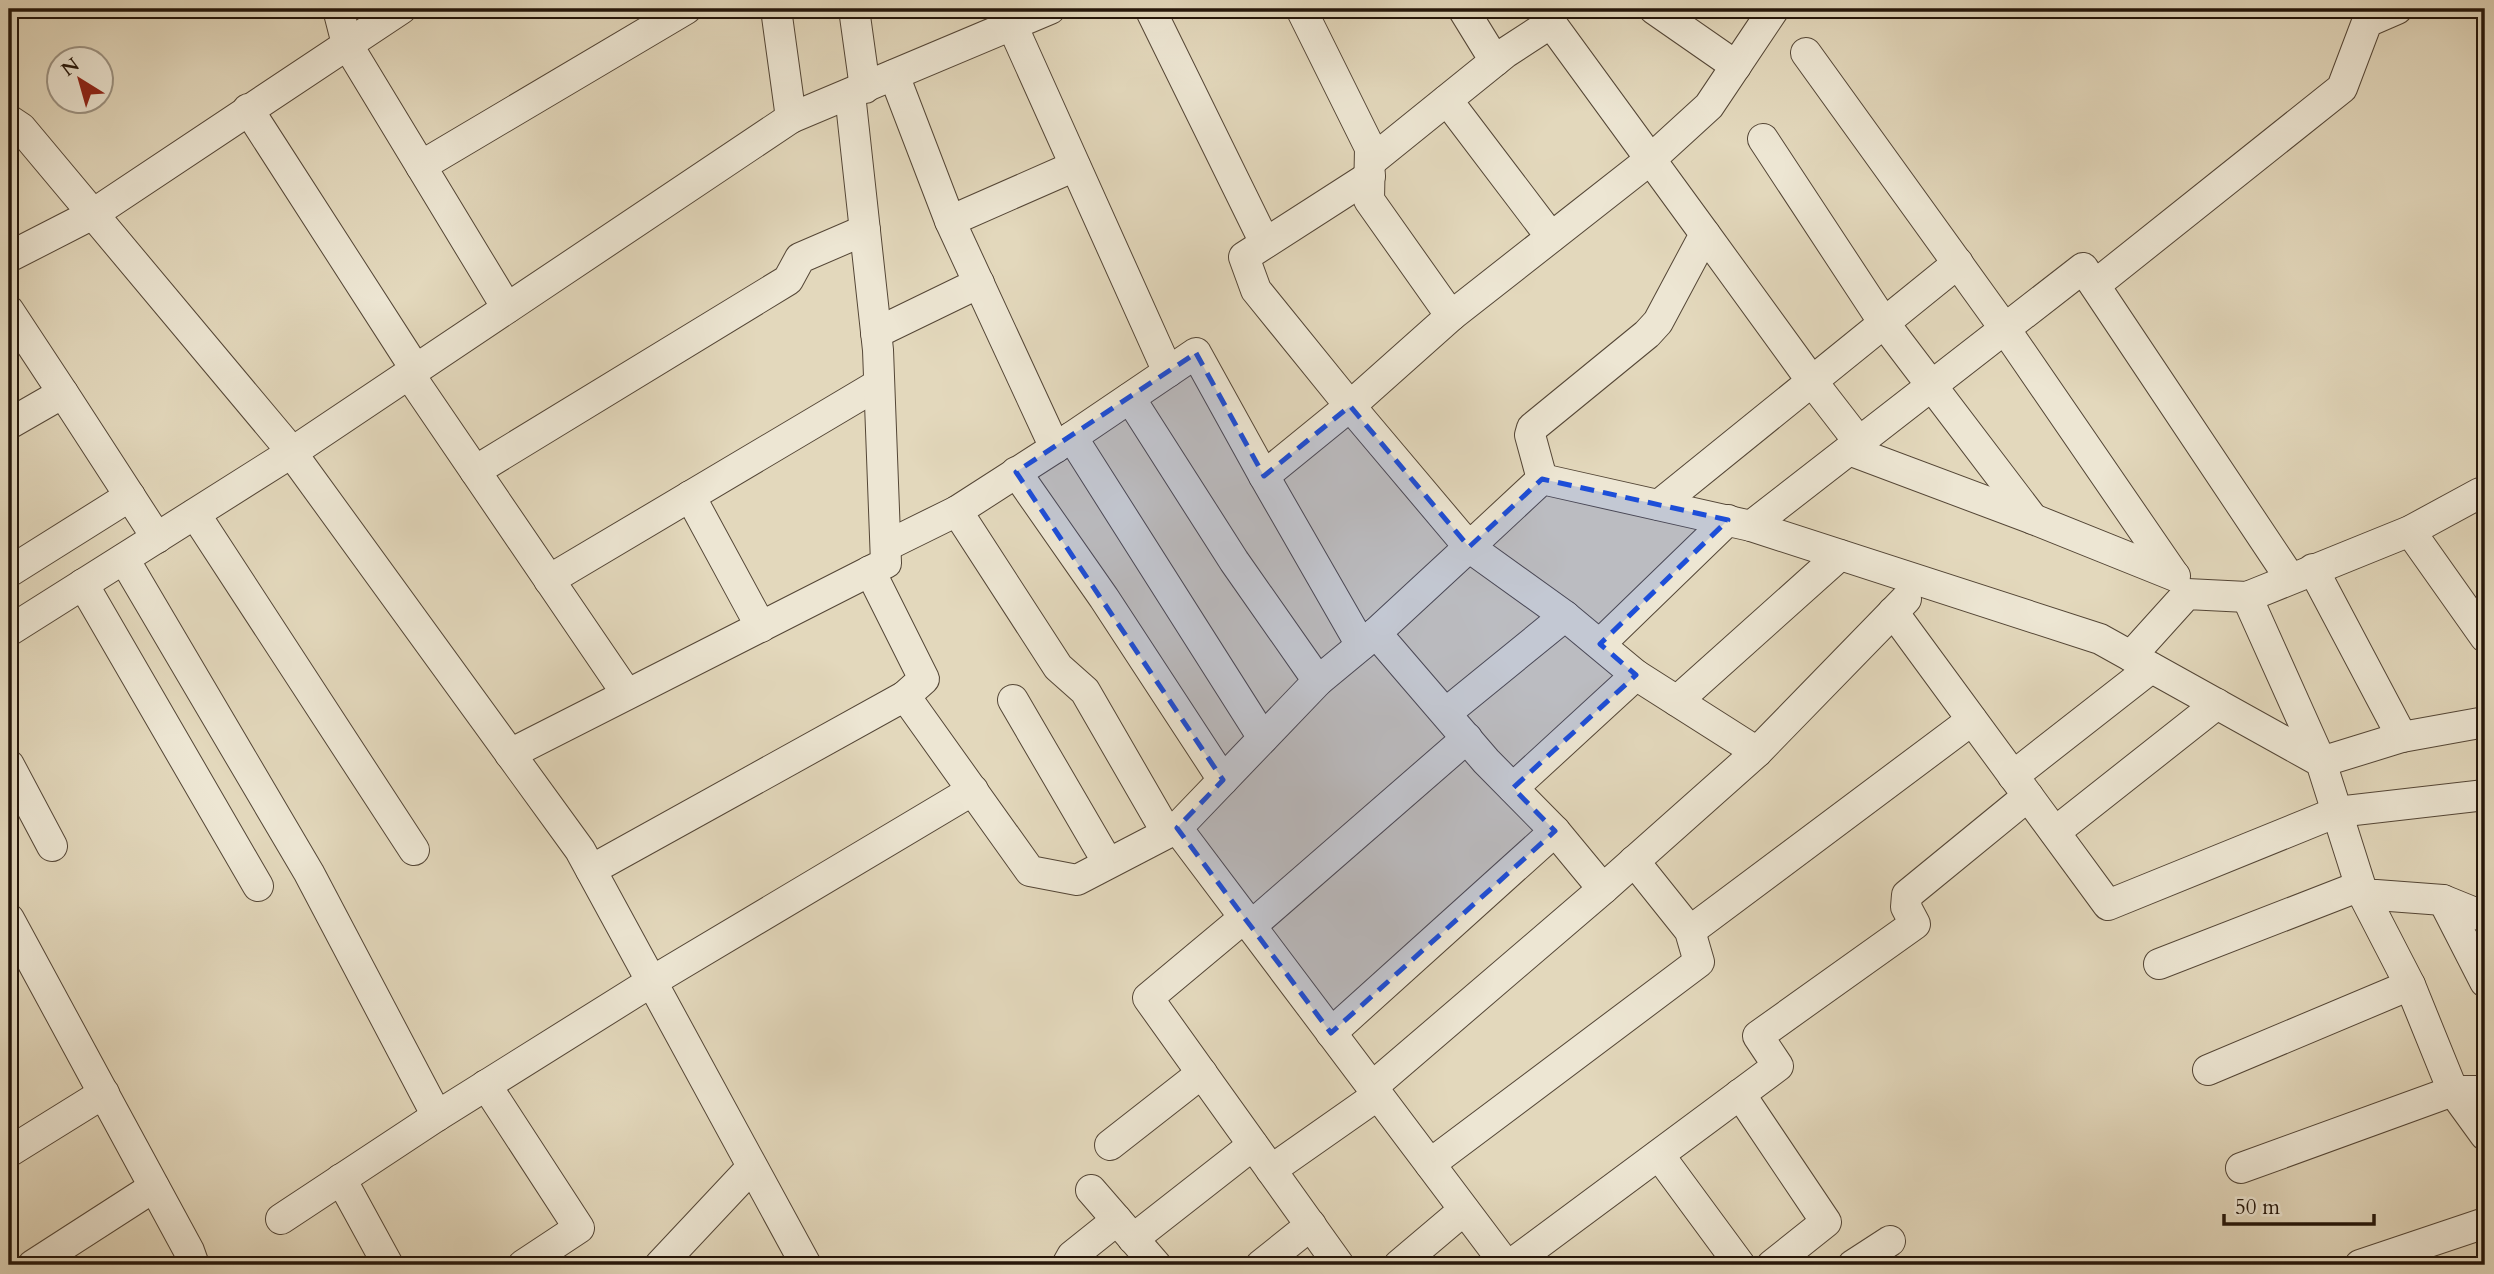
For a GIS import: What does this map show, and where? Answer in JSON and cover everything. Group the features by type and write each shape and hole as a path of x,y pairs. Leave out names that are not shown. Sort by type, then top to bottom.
{"street":[{"path":"338,9 347,44 507,308"},
{"path":"9,257 93,214 401,9"},
{"path":"421,166 686,9"},
{"path":"776,9 791,118"},
{"path":"510,754 887,563 879,383 865,230 854,9"},
{"path":"9,631 291,453 791,118 894,75 997,23 1050,9"},
{"path":"1150,9 1265,243"},
{"path":"1301,9 1370,148 1369,201 1451,316"},
{"path":"1462,9 1495,61"},
{"path":"1654,9 1736,66"},
{"path":"1264,476 1350,406 1451,316 1651,159 1709,106 1774,9"},
{"path":"2095,285 2342,88 2367,22 2396,9"},
{"path":"1757,752 1636,675 1565,616 1469,547 1256,290 1244,257 1370,169 1495,61 1561,16 1651,159 1811,380 1854,446 2033,519 2181,584 2247,597 2410,531 2483,494"},
{"path":"997,23 1075,166 1168,372"},
{"path":"1806,53 2005,329 2181,584"},
{"path":"894,75 950,220 979,283 1064,443 1263,738"},
{"path":"1447,100 1551,237"},
{"path":"248,109 475,471 627,694"},
{"path":"9,120 21,128 291,453 580,850 806,1265"},
{"path":"1763,139 1884,323 2033,519"},
{"path":"950,220 1075,166"},
{"path":"475,471 788,280 800,258 865,230"},
{"path":"1542,479 1530,435 1532,428 1647,334 1658,322 1705,233"},
{"path":"1659,505 1958,263"},
{"path":"1600,644 1739,523 1854,446 2083,268 2301,573 2402,737"},
{"path":"876,334 979,283"},
{"path":"9,311 157,538"},
{"path":"886,545 957,511 1064,443 1196,353 1264,476 1369,639 1446,713 1555,831 1602,889"},
{"path":"549,580 879,383"},
{"path":"9,424 63,393"},
{"path":"1130,397 1234,561 1318,681"},
{"path":"1016,472 1104,598 1223,780"},
{"path":"1542,479 1739,523 2100,639 2321,762 2402,737 2485,722"},
{"path":"905,696 1030,871 1077,880 1172,830 1318,681 1369,639 1542,479"},
{"path":"9,572 130,496"},
{"path":"690,496 761,627"},
{"path":"957,511 1058,667 1085,691 1172,830 1248,922 1508,1265 1777,1066 1758,1036 1915,924 1906,907 1907,895 2020,786 2141,662 2181,584"},
{"path":"195,514 414,850"},
{"path":"2410,531 2485,638"},
{"path":"1677,701 1840,555"},
{"path":"124,559 309,873 437,1116"},
{"path":"591,870 905,696 924,679 870,571"},
{"path":"1271,1170 1375,1091 1757,752 1922,582"},
{"path":"83,584 258,886"},
{"path":"2247,597 2321,762 2362,890 2410,985 2453,1091 2485,1135"},
{"path":"1893,612 2108,905 2337,811 2485,795"},
{"path":"1446,713 1565,616"},
{"path":"1513,788 1636,675"},
{"path":"1013,700 1108,863"},
{"path":"2054,832 2217,704"},
{"path":"1689,931 1972,720"},
{"path":"1339,1265 1148,998 1248,922 1467,738"},
{"path":"9,765 52,846"},
{"path":"281,1219 486,1085 972,790"},
{"path":"1331,1033 1555,831"},
{"path":"1430,1164 1699,962 1689,931 1634,861"},
{"path":"2158,964 2362,890 2443,900 2485,917"},
{"path":"2443,900 2485,982"},
{"path":"9,919 155,1187 194,1265"},
{"path":"2208,1070 2410,985"},
{"path":"1110,1145 1202,1073"},
{"path":"486,1085 579,1228 523,1265"},
{"path":"2241,1168 2453,1091 2485,1091"},
{"path":"9,1153 104,1093"},
{"path":"1740,1094 1826,1222 1772,1265"},
{"path":"1067,1265 1072,1256 1125,1229 1253,1145"},
{"path":"1659,1154 1740,1265"},
{"path":"660,1265 752,1167"},
{"path":"341,1180 388,1265"},
{"path":"33,1265 155,1187"},
{"path":"1091,1190 1156,1265"},
{"path":"1399,1265 1464,1210"},
{"path":"2360,1265 2485,1223"},
{"path":"1261,1265 1311,1225"},
{"path":"1853,1265 1890,1241"}],"highlighted area":[{"path":"1196,353 1264,476 1350,406 1469,547 1542,479 1728,520 1600,644 1636,675 1513,788 1555,831 1331,1033 1177,828 1223,780 1016,472"}]}
